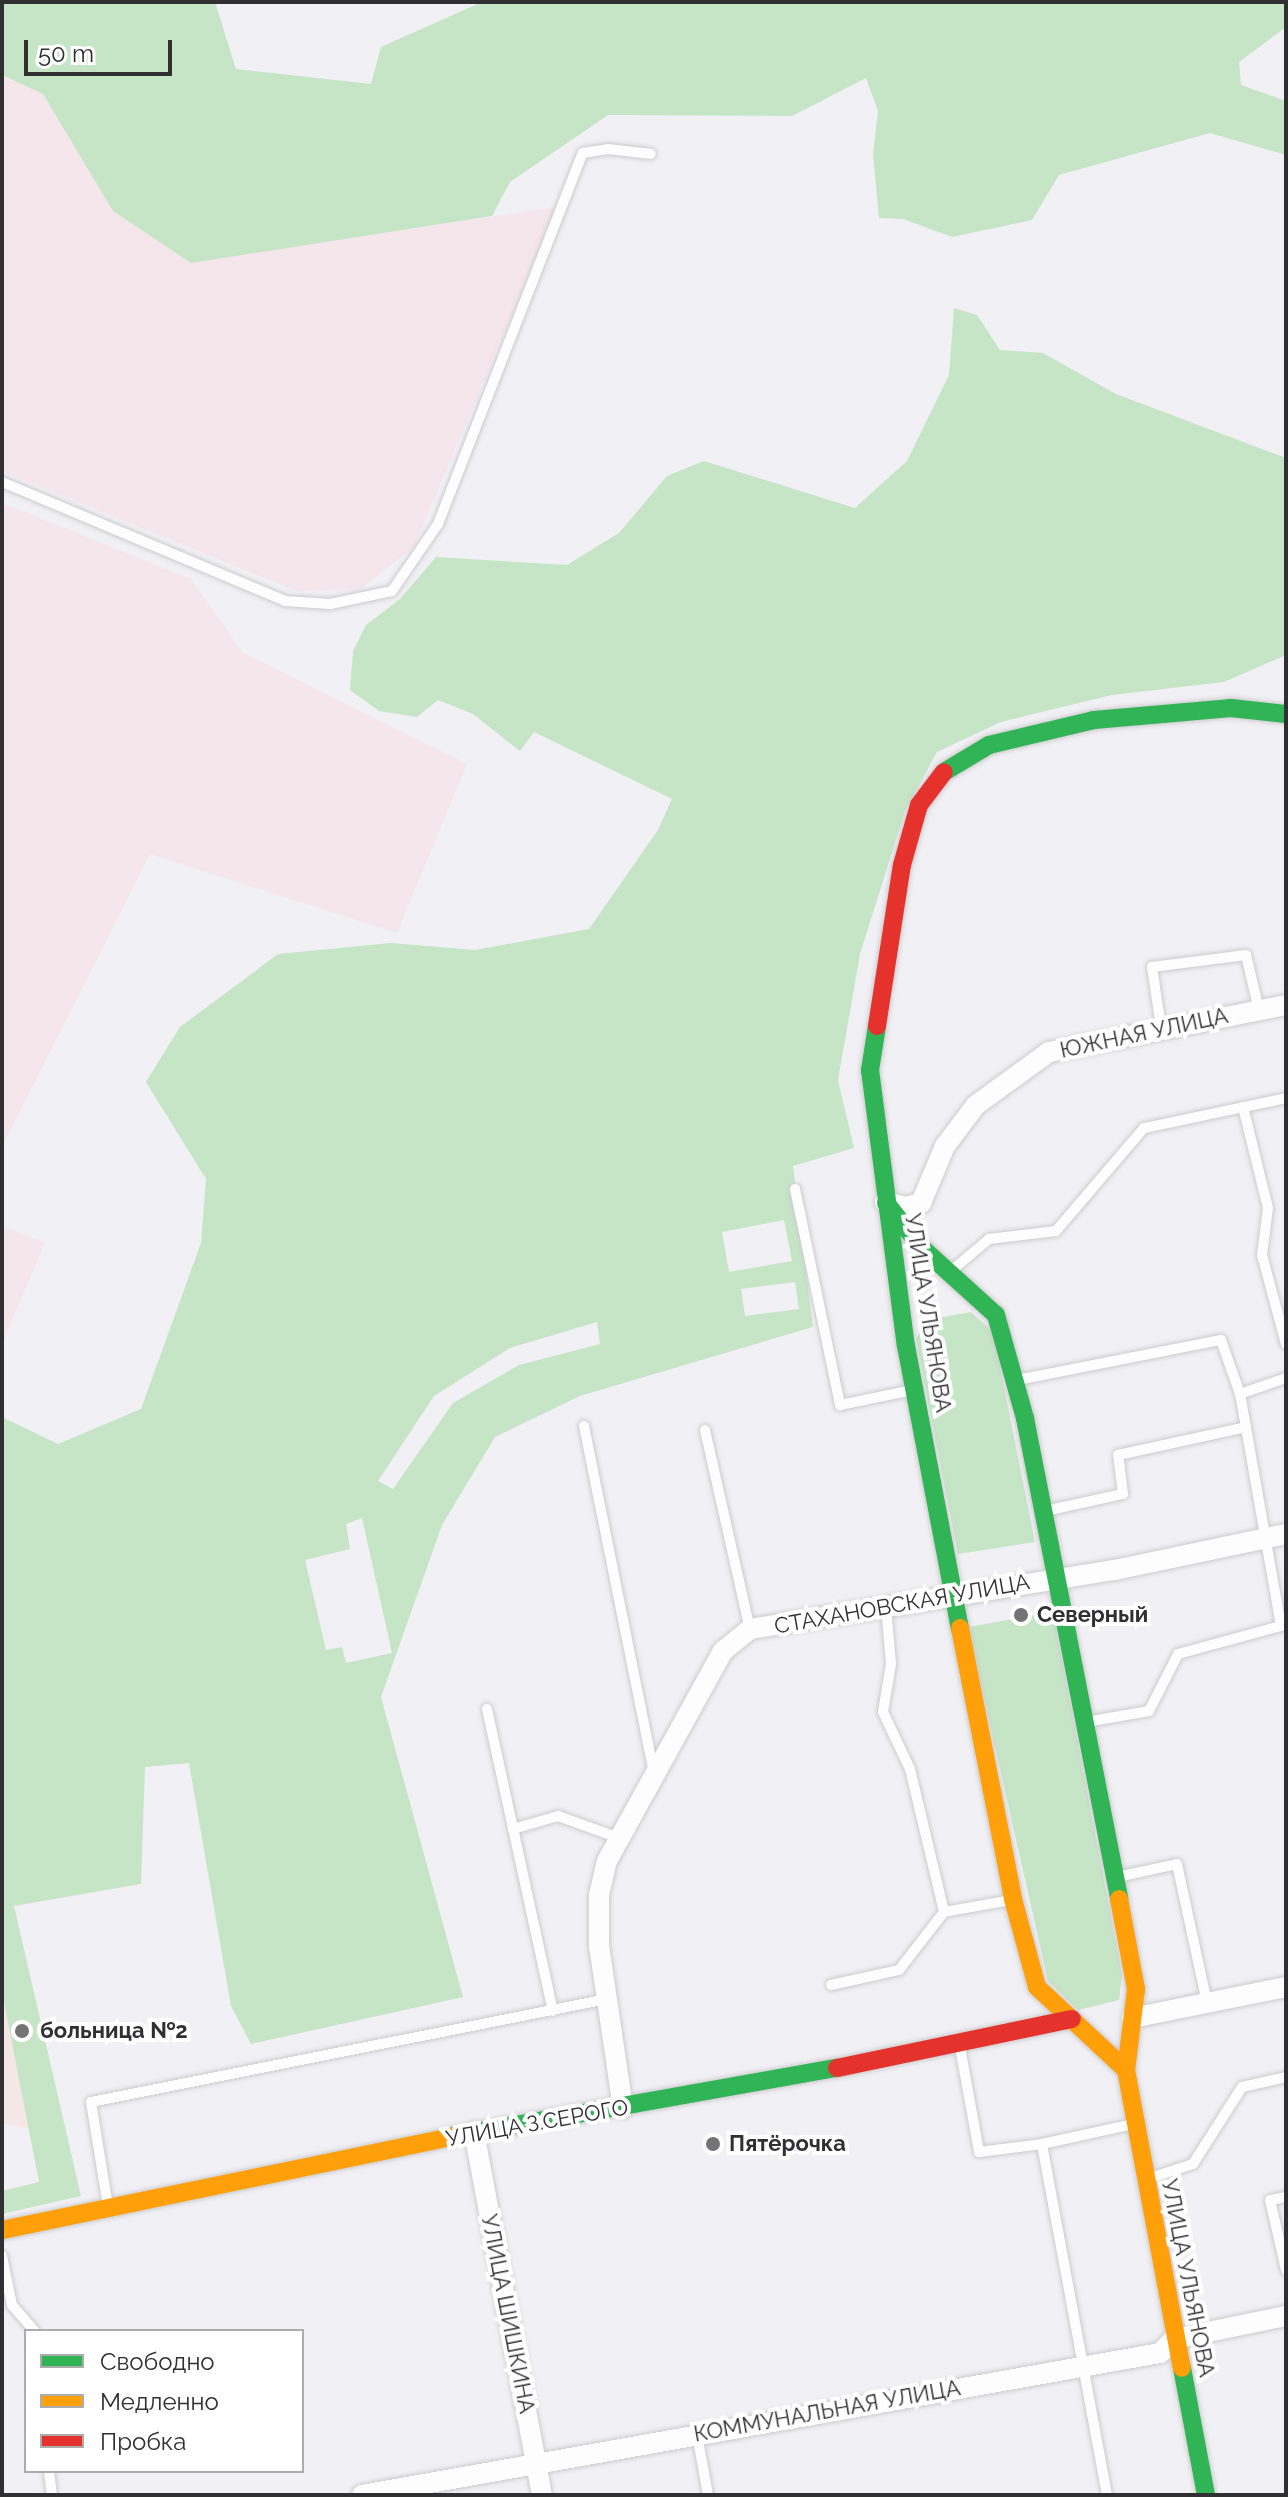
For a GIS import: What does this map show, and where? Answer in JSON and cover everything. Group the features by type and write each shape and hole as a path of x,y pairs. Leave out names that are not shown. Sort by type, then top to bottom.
{"street":[{"path":"885,1202 870,1070 885,949 919,805 947,768 989,745 1094,720 1231,708 1286,714"},
{"name":"ЮЖНАЯ УЛИЦА","path":"885,1202 906,1207 921,1203 945,1146 976,1105 1049,1052 1161,1027 1286,1005"},
{"name":"УЛИЦА УЛЬЯНОВА","path":"885,1202 949,1273 996,1315 1015,1381 1136,1989 1126,2070 1133,2124 1206,2495"},
{"name":"УЛИЦА УЛЬЯНОВА","path":"885,1202 915,1389 954,1595 1013,1899 1037,1987 1126,2070"},
{"name":"СТАХАНОВСКАЯ УЛИЦА","path":"623,2108 607,1999 599,1895 607,1861 723,1651 750,1629 1056,1578 1286,1534"},
{"path":"1132,2018 1286,1987"},
{"name":"УЛИЦА З.СЕРОГО","path":"2,2230 474,2132 960,2046 1072,2019"},
{"name":"УЛИЦА ШИШКИНА","path":"474,2132 542,2495"},
{"name":"КОММУНАЛЬНАЯ УЛИЦА","path":"362,2495 536,2461 1160,2353 1174,2339 1286,2316"}],"lane":[{"path":"2,482 285,601 330,604 392,591 438,524 583,153 608,149 651,154"},
{"path":"1161,1027 1152,967 1246,955 1259,1010"},
{"path":"949,1273 989,1239 1056,1231 1144,1128 1286,1098"},
{"path":"1243,1107 1268,1208 1262,1255 1286,1344"},
{"path":"795,1189 840,1405 915,1389"},
{"path":"1015,1381 1221,1340 1240,1394 1281,1626 1178,1654 1149,1711 1084,1722"},
{"path":"1240,1394 1286,1378"},
{"path":"584,1426 655,1775"},
{"path":"1043,1511 1123,1494 1118,1455 1246,1427"},
{"path":"705,1430 750,1629"},
{"path":"886,1607 891,1664 883,1712 910,1769 944,1912"},
{"path":"487,1709 553,2011"},
{"path":"513,1829 558,1816 619,1838"},
{"path":"1114,1877 1177,1864 1207,2005"},
{"path":"831,1985 899,1970 944,1912 1013,1899"},
{"path":"108,2208 91,2102 607,1999"},
{"path":"960,2046 979,2152 1042,2144 1133,2124"},
{"path":"1144,2179 1193,2164 1242,2087 1286,2077"},
{"path":"1042,2144 1107,2495"},
{"path":"1286,2197 1270,2200 1286,2270"},
{"path":"2,2256 12,2305 33,2329"},
{"path":"697,2433 708,2495"},
{"path":"49,2473 52,2495"}],"shaded area":[{"path":"2,75 43,94 113,211 191,262 557,207 414,547 360,589 296,591 2,471"},
{"path":"2,503 191,579 243,653 467,764 397,933 150,854 2,1147"},
{"path":"2,1226 45,1243 2,1344"},
{"name":"больница №2","path":"2,1927 65,2135 2,2123"}],"green space":[{"path":"2,2 215,2 236,69 371,84 381,47 482,2 1286,2 1286,27 1239,62 1241,85 1286,101 1286,155 1210,133 1059,175 1032,220 952,237 903,219 879,218 873,154 878,111 866,78 792,116 608,115 510,182 492,216 191,263 113,211 43,94 2,75"},
{"path":"954,308 977,315 1000,350 1043,353 1116,394 1286,458 1286,655 1224,682 1112,695 1001,722 937,752 905,811 860,954 838,1080 854,1148 793,1166 813,1327 580,1396 495,1437 442,1525 381,1697 463,1997 251,2044 231,2006 189,1763 145,1767 141,1884 14,1906 81,2196 2,2214 2,2191 39,2182 2,1992 2,1417 58,1444 141,1409 201,1243 206,1179 146,1082 180,1027 278,954 391,943 475,950 589,929 658,830 672,799 534,732 520,751 473,714 438,700 417,717 379,711 350,690 353,651 366,625 400,599 436,557 567,565 619,533 667,476 704,461 855,508 907,461 949,375","holes":["784,1220 792,1261 729,1272 722,1232","795,1282 799,1309 745,1316 741,1289","597,1322 600,1344 519,1365 453,1403 393,1489 378,1481 434,1396 510,1348","362,1518 392,1653 346,1663 342,1647 326,1650 305,1560 350,1549 346,1524"]},
{"path":"971,1312 993,1332 1035,1542 958,1554 916,1339 927,1320"},
{"path":"1053,1612 1122,1975 1119,2000 1078,2010 1048,1981 968,1627"}],"traffic: fast":[{"path":"944,772 989,745 1094,720 1231,708 1286,714"},
{"path":"877,1026 870,1070 906,1346 960,1628"},
{"path":"886,1203 922,1248 996,1315 1025,1418 1119,1899"},
{"path":"454,2136 837,2068"},
{"path":"1182,2368 1206,2495"}],"traffic: slow":[{"path":"960,1628 1013,1899 1037,1987 1126,2070"},
{"path":"1119,1899 1136,1989 1126,2070 1182,2368"},
{"path":"2,2230 454,2136"}],"traffic: jam":[{"path":"877,1026 902,865 919,805 944,772"},
{"path":"837,2068 1072,2019"}],"place":[{"name":"Северный","path":"1021,1615"},
{"name":"больница №2","path":"22,2031"},
{"name":"Пятёрочка","path":"713,2144"}]}
